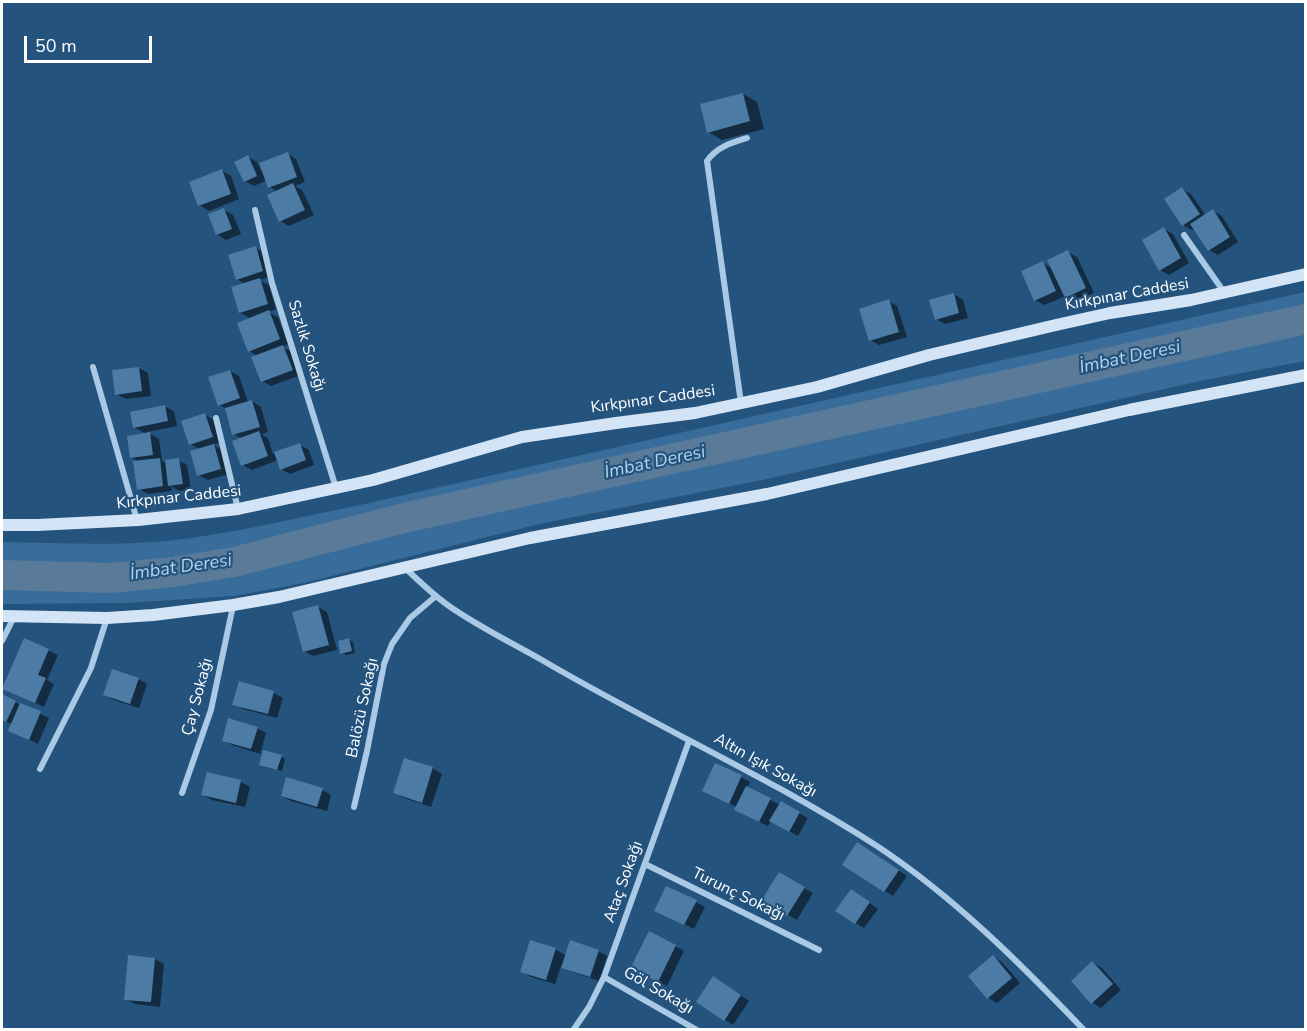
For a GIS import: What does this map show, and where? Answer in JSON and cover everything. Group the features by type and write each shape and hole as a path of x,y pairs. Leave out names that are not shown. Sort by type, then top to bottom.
{"street":[{"path":"741,403 707,161 722,146 747,138"},
{"name":"Sazlık Sokağı","path":"255,210 275,291 336,488"},
{"path":"1184,235 1224,292"},
{"name":"Kırkpınar Caddesi","path":"2,525 138,520 238,509 373,480 522,437 694,413 817,387 929,355 1056,325 1305,274"},
{"path":"93,367 138,520"},
{"path":"2,641 8,616 107,618 233,605 333,585 530,538 767,494 1129,410 1305,375"},
{"path":"216,418 238,509"},
{"name":"Altın Işık Sokağı","path":"403,567 436,596 466,617 598,693 812,807 875,845 952,902 1084,1029"},
{"name":"Balözü Sokağı","path":"354,807 384,664 392,644 410,618 436,596"},
{"name":"Çay Sokağı","path":"182,793 211,710 233,605"},
{"path":"40,769 91,668 107,618"},
{"name":"Ataç Sokağı","path":"574,1029 589,1007 604,977 689,741"},
{"name":"Turunç Sokağı","path":"645,864 819,950"},
{"name":"Göl Sokağı","path":"604,977 697,1029"}],"shaded area":[{"path":"1305,292 1305,361 1200,381 762,480 539,524 304,583 234,596 126,603 2,604 2,542 146,543 236,531"}],"building":[{"path":"743,93 750,121 707,133 700,104"},
{"path":"288,152 297,177 268,188 259,163"},
{"path":"248,155 257,176 244,182 234,162"},
{"path":"222,169 231,194 198,206 189,182"},
{"path":"293,183 305,210 279,222 267,195"},
{"path":"1182,187 1200,214 1182,226 1164,199"},
{"path":"224,208 232,229 216,235 208,214"},
{"path":"1213,209 1230,237 1208,251 1190,224"},
{"path":"1164,227 1181,258 1159,271 1142,240"},
{"path":"256,246 263,271 236,280 228,255"},
{"path":"1068,250 1086,288 1065,298 1047,260"},
{"path":"1043,261 1056,291 1034,301 1021,271"},
{"path":"260,278 268,304 239,313 231,287"},
{"path":"954,293 959,313 935,320 929,300"},
{"path":"889,299 899,332 869,341 859,309"},
{"path":"269,310 280,339 248,352 237,323"},
{"path":"283,345 293,370 261,382 251,357"},
{"path":"139,367 142,391 115,395 112,370"},
{"path":"230,370 240,398 218,406 208,377"},
{"path":"252,400 260,427 232,435 225,408"},
{"path":"165,405 168,421 133,428 130,412"},
{"path":"205,413 213,437 189,445 181,421"},
{"path":"259,431 268,456 241,466 232,441"},
{"path":"150,432 153,455 130,458 127,436"},
{"path":"300,443 306,460 280,470 274,452"},
{"path":"214,444 221,469 197,476 190,451"},
{"path":"160,458 163,486 137,490 133,461"},
{"path":"179,458 183,484 168,486 165,460"},
{"path":"318,605 329,645 303,652 292,612"},
{"path":"24,638 49,649 38,675 46,678 35,703 2,689"},
{"path":"349,638 352,651 340,654 338,641"},
{"path":"112,669 139,678 130,704 103,695"},
{"path":"239,681 274,691 268,714 232,705"},
{"path":"2,694 16,701 6,722 2,720"},
{"path":"20,703 41,711 29,740 8,731"},
{"path":"228,718 258,727 251,749 222,741"},
{"path":"263,750 282,755 277,770 259,765"},
{"path":"404,758 433,767 422,803 393,793"},
{"path":"715,763 742,775 729,804 702,791"},
{"path":"207,772 241,780 236,803 201,795"},
{"path":"286,777 323,788 317,807 281,796"},
{"path":"746,786 771,798 759,822 734,810"},
{"path":"781,801 800,812 789,832 769,821"},
{"path":"857,842 899,870 884,892 842,865"},
{"path":"779,872 805,887 787,916 761,901"},
{"path":"666,886 697,900 684,925 654,911"},
{"path":"851,889 870,902 855,924 835,911"},
{"path":"649,931 676,945 658,982 630,969"},
{"path":"530,940 556,948 546,980 520,972"},
{"path":"570,940 599,950 590,977 561,968"},
{"path":"128,955 155,958 151,1002 124,1000"},
{"path":"993,955 1012,978 987,999 968,976"},
{"path":"1092,961 1113,984 1091,1004 1071,981"},
{"path":"713,976 741,995 724,1021 696,1002"}],"waterway":[{"name":"İmbat Deresi","path":"2,575 111,578 173,572 234,562 408,517 1306,319"}]}
